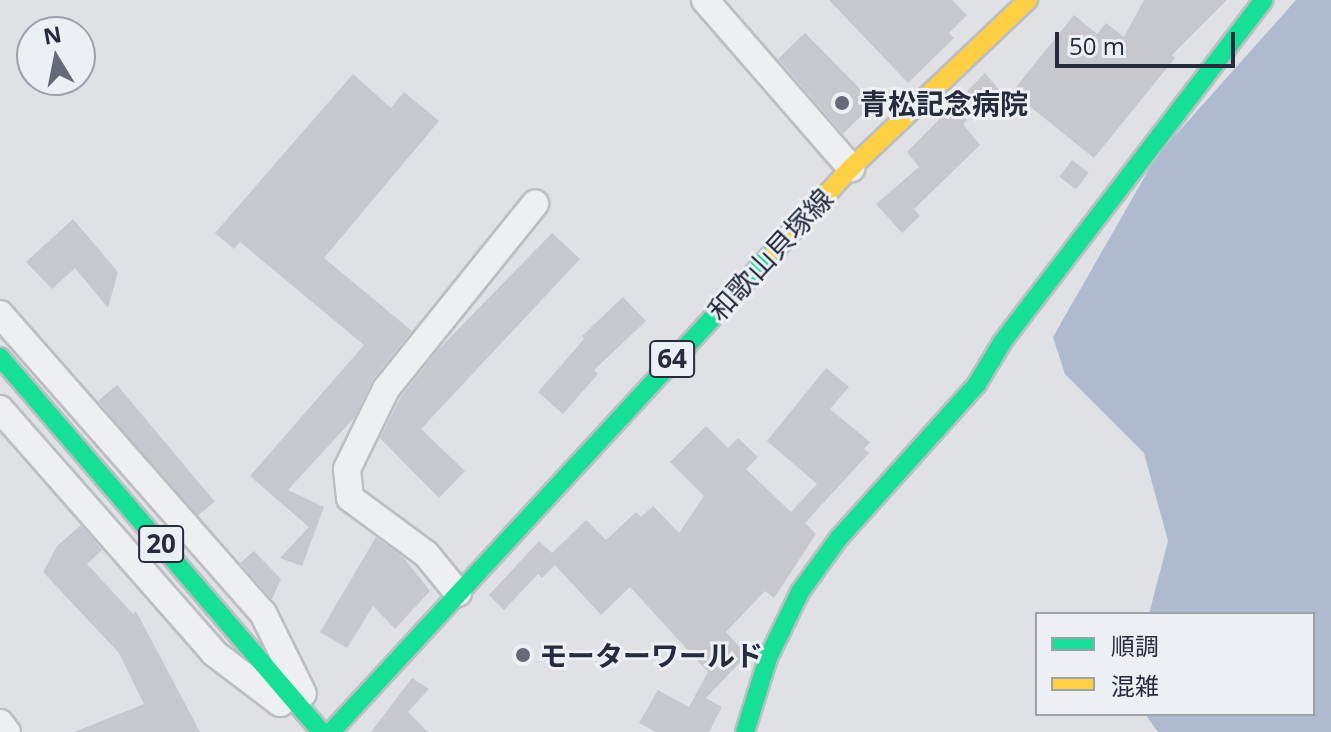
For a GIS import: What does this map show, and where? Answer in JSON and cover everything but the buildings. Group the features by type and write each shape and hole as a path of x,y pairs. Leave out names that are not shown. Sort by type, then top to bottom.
{"main road":[{"name":"和歌山貝塚線","path":"331,732 851,168 1028,0"},
{"path":"745,732 768,658 800,592 839,538 977,384 1003,341 1264,0"},
{"name":"20","path":"0,357 321,732"}],"street":[{"path":"705,0 851,168"},
{"path":"458,593 426,554 350,498 347,469 386,389 535,204"},
{"path":"0,314 263,613 321,732"},
{"path":"0,409 214,653 321,732"},
{"path":"0,723 7,732"}],"water":[{"path":"1296,0 1331,0 1331,732 1158,732 1146,716 1315,716 1315,612 1150,612 1168,541 1144,453 1065,374 1053,337 1156,157"}],"traffic: fast":[{"path":"745,732 768,658 800,592 839,538 977,384 1003,341 1264,0"},
{"path":"331,732 775,250"},
{"path":"0,357 321,732"}],"traffic: slow":[{"path":"775,250 851,168 1028,0"}],"place":[{"name":"青松記念病院","path":"842,103"},
{"name":"モーターワールド","path":"523,655"}]}
